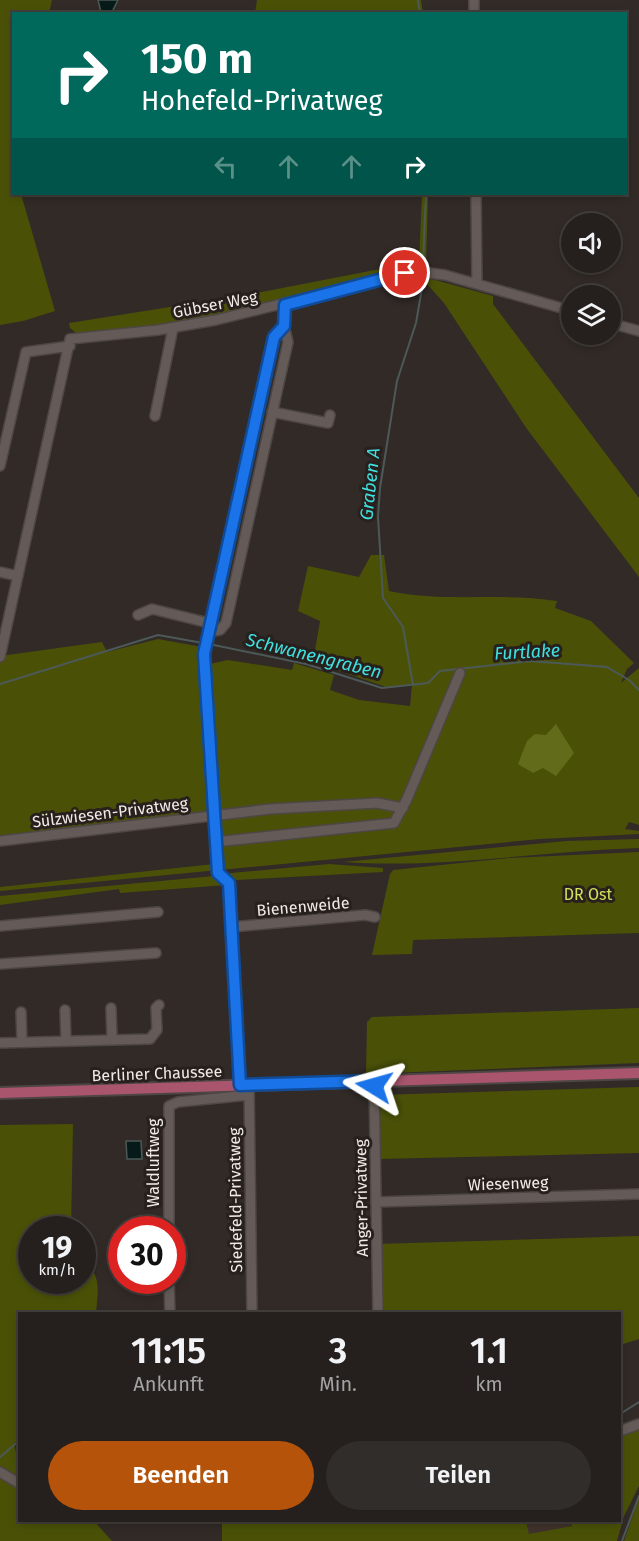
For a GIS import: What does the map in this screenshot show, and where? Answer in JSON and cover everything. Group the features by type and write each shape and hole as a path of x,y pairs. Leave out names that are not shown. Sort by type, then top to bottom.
{"main road":[{"name":"Berliner Chaussee","path":"0,1093 246,1089 374,1081 639,1073"}],"street":[{"path":"476,195 477,284"},
{"name":"Gübser Weg","path":"0,466 26,352 285,305 415,271 430,272 561,308"},
{"path":"138,615 152,609 208,631 220,630 226,623 288,342 284,326 285,305"},
{"name":"Siedefeld-Privatweg","path":"252,1312 246,1089 229,883 218,873 204,678 208,631 274,337 284,326"},
{"path":"621,326 639,331"},
{"path":"155,416 173,327"},
{"path":"0,657 70,343"},
{"path":"272,412 328,423 330,415"},
{"path":"0,572 18,576"},
{"path":"215,842 394,823 399,819 460,673"},
{"name":"Sülzwiesen-Privatweg","path":"0,841 213,814 377,803 403,808"},
{"path":"0,926 158,912"},
{"name":"Bienenweide","path":"232,927 365,915 375,917"},
{"path":"0,964 156,953"},
{"path":"0,1043 150,1038 155,1035 156,1008 159,1005"},
{"path":"111,1008 112,1039"},
{"path":"65,1010 66,1041"},
{"path":"21,1012 22,1042"},
{"name":"Anger-Privatweg","path":"374,1081 378,1312"},
{"name":"Waldluftweg","path":"169,1216 169,1106 178,1102 246,1089"},
{"name":"Wiesenweg","path":"377,1202 639,1194"},
{"path":"169,1294 170,1312"},
{"path":"621,1431 639,1424"},
{"path":"0,1472 18,1483"}],"shaded area":[{"path":"98,0 118,0 112,12 101,12"},
{"path":"126,1141 141,1141 142,1159 127,1159"},
{"path":"526,1522 572,1522 572,1526 529,1535"}],"green space":[{"path":"0,0 52,0 49,12 12,12 12,195 21,195 55,311 0,325"},
{"path":"257,0 421,0 423,12 255,12"},
{"path":"422,195 428,195 426,266 419,265"},
{"path":"411,263 411,268 240,312 176,324 79,335 70,328 69,323 246,295"},
{"path":"428,278 493,296 493,304 639,498 639,577 527,429 444,303 427,284"},
{"path":"371,555 384,555 389,591 410,595 515,597 557,601 555,608 591,621 634,663 627,669 621,683 639,668 639,825 629,822 625,829 639,831 639,834 540,839 220,870 217,819 220,809 210,664 228,660 292,670 294,663 334,675 330,690 359,700 410,706 412,684 386,687 313,662 320,621 298,611 308,566 359,577"},
{"path":"158,639 202,647 200,667 211,811 0,837 0,656 102,642 107,652"},
{"path":"556,724 574,753 556,776 543,768 533,773 518,764 527,741 535,734 546,735"},
{"path":"639,839 639,848 417,863 343,862 566,841"},
{"name":"DR Ost","path":"639,852 639,933 413,940 412,954 372,955 390,874 393,870 509,858"},
{"path":"214,864 215,870 208,871 0,891 0,887"},
{"path":"329,864 383,868 383,872 237,880 227,877 231,873"},
{"path":"214,876 227,885 120,893 119,889 0,905 0,896"},
{"path":"639,1008 639,1063 366,1074 367,1022 372,1017"},
{"path":"639,1087 639,1153 378,1159 378,1095"},
{"path":"73,1124 71,1216 18,1216 18,1294 96,1294 96,1278 98,1290 96,1312 18,1312 18,1441 14,1443 18,1461 18,1483 0,1472 0,1125"},
{"path":"639,1236 639,1339 621,1345 621,1312 378,1312 377,1244"},
{"path":"639,1426 639,1486 624,1516 617,1541 222,1541 222,1522 526,1522 529,1534 572,1526 572,1522 621,1522 621,1434"},
{"path":"0,1474 18,1485 18,1522 95,1522 112,1541 0,1541"},
{"path":"639,1498 639,1541 624,1541"}],"waterway":[{"name":"Graben A","path":"418,0 420,12"},
{"name":"Graben A","path":"423,265 426,195"},
{"name":"Graben A","path":"413,685 403,627 383,598 378,517 380,488 397,381 416,323 423,282"},
{"name":"Schwanengraben","path":"0,684 158,635 203,643"},
{"name":"Furtlake","path":"209,644 306,664 382,688 428,683 440,671 530,661 607,667 629,680 639,690"},
{"name":"Furtlake","path":"621,1413 639,1402"},
{"name":"Furtlake","path":"0,1457 18,1442"},
{"path":"622,1541 639,1496"}],"route":[{"path":"374,1086 374,1081 240,1085 229,883 218,873 204,654 209,623 274,337 284,326 285,305 405,273"}]}
